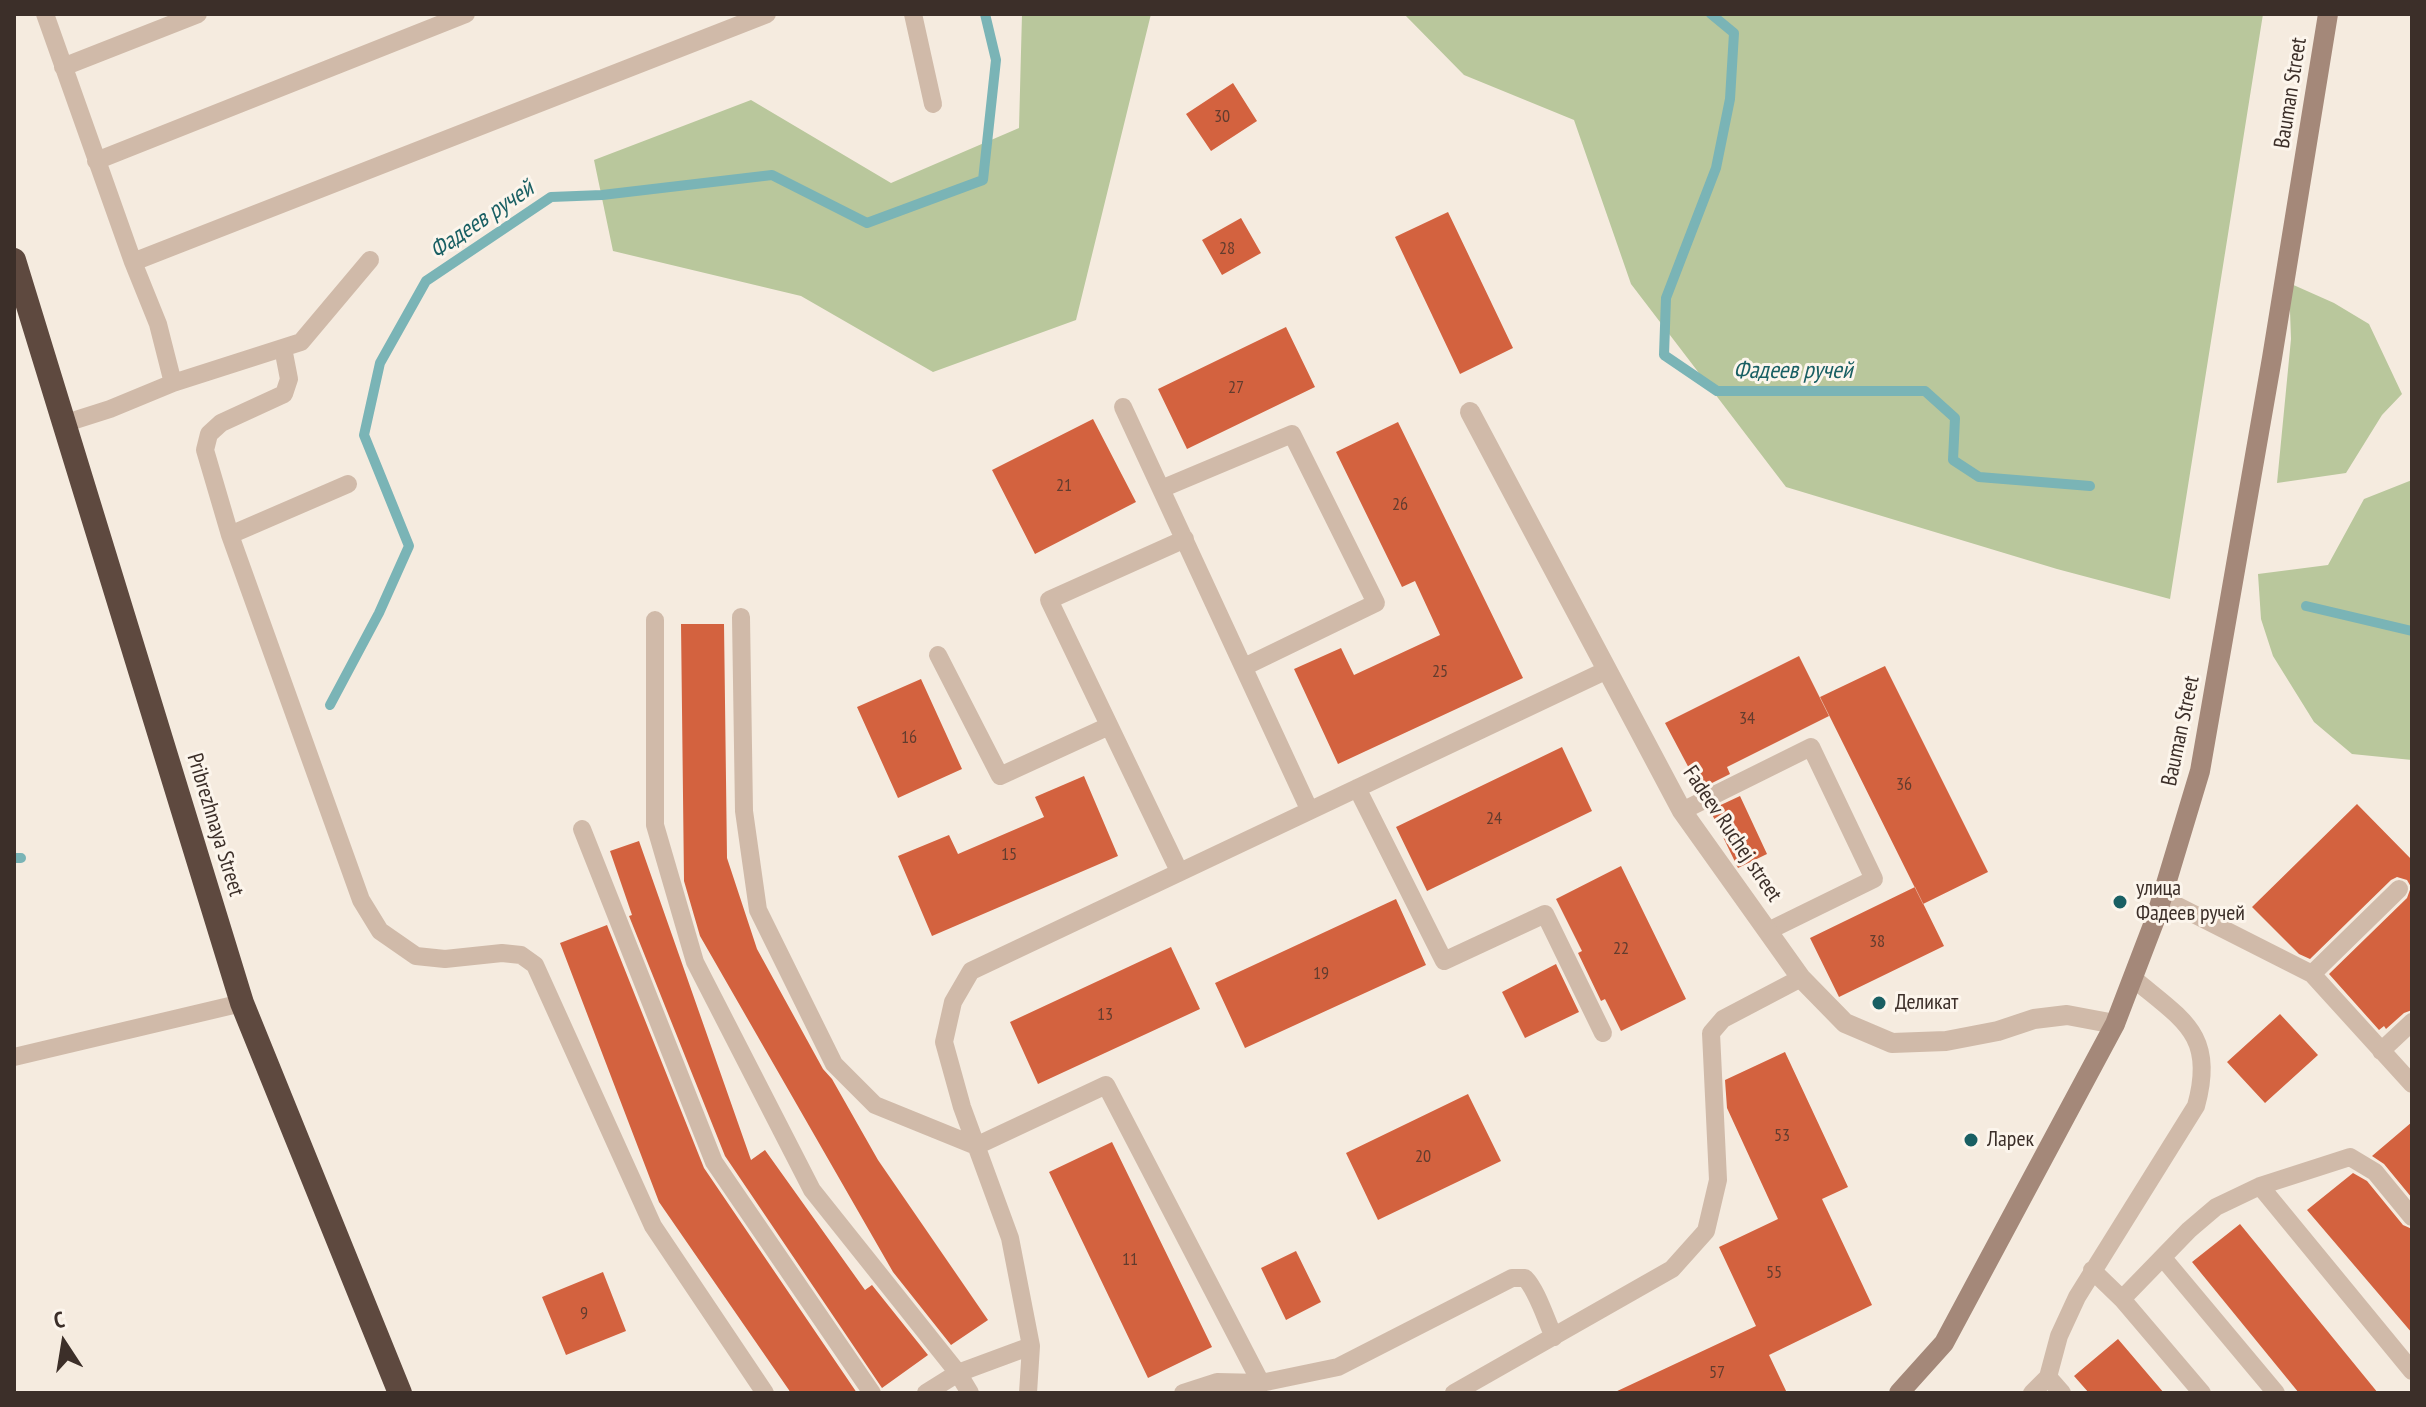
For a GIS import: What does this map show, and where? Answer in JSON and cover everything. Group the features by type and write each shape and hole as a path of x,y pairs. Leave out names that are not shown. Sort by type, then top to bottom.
{"highway":[{"name":"Pribrezhnaya Street","path":"14,260 242,1003 400,1393"}],"street":[{"name":"Bauman Street","path":"1899,1393 1944,1343 2115,1024 2162,898 2200,771 2328,14"},
{"name":"Fadeev Ruchej street","path":"1470,412 1682,811 1801,978 1845,1023 1892,1043 1946,1041 1998,1031 2034,1019 2067,1015 2115,1024"}],"lane":[{"path":"45,14 96,161 158,324 173,383"},
{"path":"63,67 198,14"},
{"path":"96,161 466,14"},
{"path":"133,262 767,14"},
{"path":"913,14 933,104"},
{"path":"66,423 173,383 301,342 370,260"},
{"path":"283,348 289,379 284,394 221,423 209,434 205,450 230,535 361,900 380,931 416,956 445,959 502,953 521,955 535,965 653,1226 765,1393"},
{"path":"1123,407 1309,809"},
{"path":"1161,489 1292,434 1376,603 1244,667"},
{"path":"230,535 348,484"},
{"path":"1179,871 1049,600 1185,539"},
{"path":"741,617 744,811 758,910 834,1064 875,1105 976,1146 1106,1085 1261,1383"},
{"path":"655,620 655,825 695,962 812,1190 958,1373 970,1393"},
{"path":"938,655 1000,776 1109,726"},
{"path":"1028,1393 1031,1346 1010,1238 962,1107 944,1042 953,1002 971,971 1607,670"},
{"path":"1682,811 1811,747 1874,879 1768,931"},
{"path":"1357,788 1444,961 1545,914 1603,1033"},
{"path":"582,829 714,1162 872,1393"},
{"path":"2312,974 2399,889"},
{"path":"2162,898 2312,974 2412,1084"},
{"path":"1454,1393 1672,1269 1706,1231 1718,1180 1711,1033 1723,1019 1801,978"},
{"path":"2032,1393 2048,1377 2059,1336 2092,1270 2196,1106 2203,1081 2200,1051 2190,1026 2134,979"},
{"path":"14,1057 242,1003"},
{"path":"2381,1051 2412,1022"},
{"path":"2122,1299 2189,1230 2216,1207 2260,1186 2350,1157 2375,1172 2412,1217"},
{"path":"2260,1186 2412,1371"},
{"path":"2163,1258 2276,1393"},
{"path":"2092,1270 2122,1299 2202,1393"},
{"path":"1183,1393 1261,1383 1338,1367 1512,1278 1525,1278 1533,1286 1554,1337"},
{"path":"926,1393 958,1373 1031,1346"},
{"path":"2048,1377 2062,1393"}],"green space":[{"path":"1022,14 1151,14 1076,320 933,372 801,296 613,251 594,160 751,100 891,183 1019,128"},
{"path":"1404,14 2263,14 2170,599 2057,569 1786,487 1631,284 1574,120 1464,75"},
{"path":"2289,283 2334,303 2369,324 2402,394 2382,415 2346,473 2277,483 2291,339"},
{"path":"2412,480 2412,760 2352,754 2314,722 2273,656 2261,619 2258,574 2328,565 2364,499"}],"building":[{"path":"1233,83 1257,121 1211,151 1186,114"},
{"path":"1448,212 1513,348 1460,374 1395,237"},
{"path":"1241,218 1261,253 1222,275 1202,240"},
{"path":"1286,327 1315,387 1187,449 1158,389"},
{"path":"1093,419 1136,502 1035,554 992,470"},
{"path":"1398,422 1523,678 1338,764 1294,669 1341,648 1354,675 1440,635 1415,581 1402,587 1336,452"},
{"path":"681,624 724,624 727,858 757,949 823,1069 832,1079 878,1160 988,1320 951,1345 893,1272 700,936 684,881"},
{"path":"1799,656 1829,716 1727,767 1730,774 1700,789 1665,723"},
{"path":"1885,666 1988,872 1923,904 1820,697"},
{"path":"921,679 962,769 898,798 857,707"},
{"path":"1562,747 1592,811 1427,891 1396,827"},
{"path":"1084,776 1118,856 932,936 898,856 949,835 958,854 1044,817 1035,797"},
{"path":"1740,796 1767,854 1738,868 1710,810"},
{"path":"2357,804 2412,860 2412,1010 2386,1029 2384,1026 2379,1030 2329,974 2407,898 2411,887 2407,880 2397,877 2391,880 2310,959 2299,954 2252,907"},
{"path":"639,841 751,1160 765,1150 865,1290 872,1285 928,1355 882,1388 725,1156 629,916 632,915 610,851"},
{"path":"1621,866 1686,999 1621,1031 1605,999 1601,1001 1578,953 1582,951 1556,899"},
{"path":"1915,887 1944,946 1839,997 1810,938"},
{"path":"1396,899 1426,965 1245,1048 1215,983"},
{"path":"607,925 704,1168 857,1393 791,1393 659,1202 560,943"},
{"path":"1171,947 1200,1009 1038,1084 1010,1022"},
{"path":"1556,964 1579,1012 1525,1038 1502,992"},
{"path":"2280,1014 2318,1055 2265,1103 2227,1062"},
{"path":"1785,1052 1848,1187 1822,1199 1872,1305 1769,1355 1787,1393 1613,1393 1756,1326 1719,1247 1778,1219 1727,1108 1725,1080"},
{"path":"1468,1094 1501,1161 1378,1220 1346,1153"},
{"path":"2412,1122 2412,1198 2384,1164 2372,1156"},
{"path":"1112,1142 1212,1347 1148,1378 1049,1172"},
{"path":"2353,1173 2367,1181 2403,1225 2412,1229 2412,1333 2307,1210"},
{"path":"2240,1224 2378,1393 2299,1393 2192,1262"},
{"path":"1296,1251 1321,1302 1286,1320 1261,1268"},
{"path":"603,1272 626,1331 566,1355 542,1297"},
{"path":"2118,1339 2164,1393 2089,1393 2074,1376"}],"waterway":[{"name":"Фадеев ручей","path":"330,705 379,613 409,546 364,435 380,363 426,281 551,197 602,195 772,175 867,223 983,180 996,60 985,14"},
{"name":"Фадеев ручей","path":"1711,14 1734,33 1730,99 1716,168 1666,298 1664,355 1717,391 1925,391 1955,418 1953,460 1979,477 2090,486"},
{"name":"Фадеев ручей","path":"2306,606 2412,631"},
{"name":"Фадеев ручей","path":"14,858 21,858"}],"place":[{"name":"улица Фадеев ручей","path":"2120,902"},
{"name":"Деликат","path":"1879,1003"},
{"name":"Ларек","path":"1971,1140"}]}
